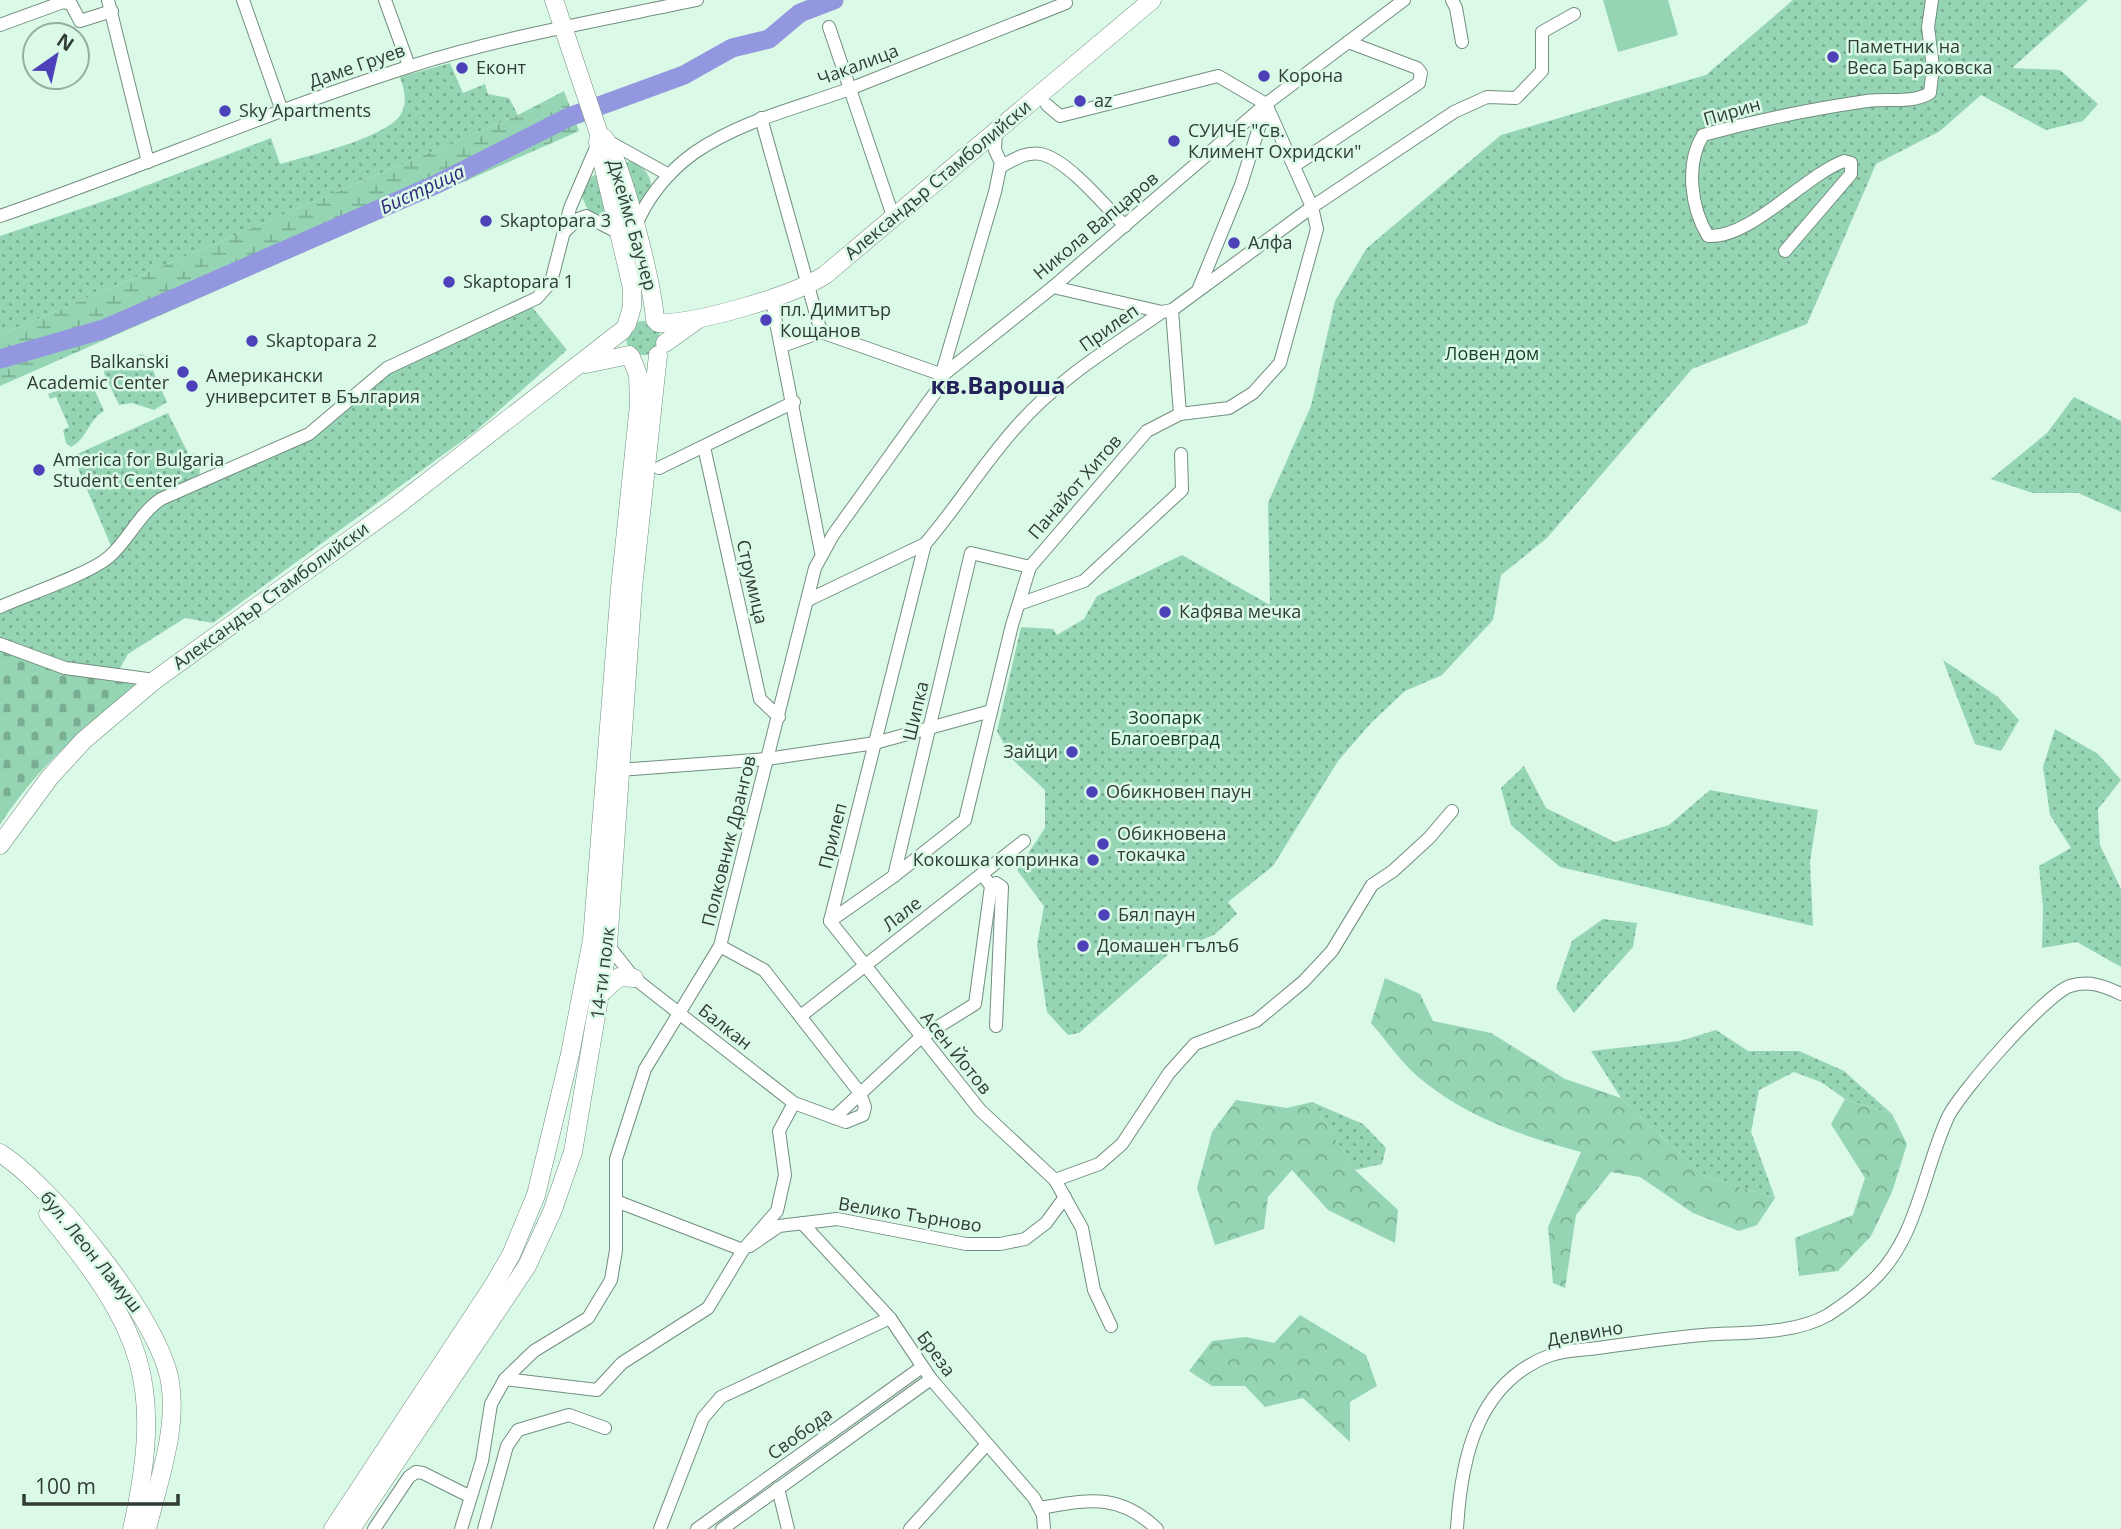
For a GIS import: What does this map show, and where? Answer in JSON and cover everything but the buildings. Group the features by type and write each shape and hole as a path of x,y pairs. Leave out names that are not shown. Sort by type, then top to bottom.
{"street":[{"path":"243,0 282,110"},
{"path":"385,0 409,66"},
{"name":"Джеймс Баучер","path":"554,0 609,164 635,228 657,322"},
{"name":"Даме Груев","path":"0,216 282,110 409,66 563,28 697,0"},
{"name":"Чакалица","path":"635,228 650,200 669,175 696,152 761,118 851,88 1066,3 1065,0"},
{"name":"Александър Стамболийски","path":"657,322 699,318 808,285 894,219 996,133 1131,8 1152,0"},
{"name":"Никола Вапцаров","path":"943,375 1053,287 1266,104 1404,0"},
{"path":"1452,0 1462,43"},
{"name":"Пирин","path":"1785,251 1851,174 1851,163 1844,161 1824,169 1763,215 1718,237 1709,236 1698,219 1693,181 1693,151 1703,135 1735,126 1870,101 1914,100 1930,93 1933,67 1928,27 1932,0"},
{"path":"0,25 63,2 71,4 80,21 110,6 148,162"},
{"name":"Прилеп","path":"830,921 925,544 955,510 1018,425 1065,380 1312,207 1454,112 1487,97 1516,98 1542,71 1542,32 1574,14"},
{"path":"829,27 894,219"},
{"path":"1294,166 1419,83 1421,74 1417,68 1348,42"},
{"path":"1047,105 1060,116 1218,76 1266,104 1241,186 1199,288"},
{"name":"Панайот Хитов","path":"830,921 894,876 965,820 1030,567 1147,431 1180,414 1229,408 1253,393 1280,363 1317,229 1312,207 1266,104"},
{"path":"761,118 821,332"},
{"name":"Полковник Дрангов","path":"461,1529 482,1461 491,1404 505,1379 525,1358 576,1327 597,1306 614,1265 616,1159 635,1092 678,1013 712,965 720,946 821,552 926,407 943,375 1000,167 995,150 996,133"},
{"path":"0,607 102,563 119,547 145,511 160,499 309,434 387,368 537,298 551,282 562,235 578,187 601,139 669,175"},
{"path":"1000,167 1019,156 1040,154 1060,163 1125,226"},
{"path":"578,187 609,164 643,160"},
{"path":"643,160 656,182 650,200"},
{"name":"Джеймс Баучер","path":"609,164 617,232 632,288 632,307 625,327"},
{"path":"578,187 581,208 590,217 617,232"},
{"path":"562,235 578,219 590,217"},
{"path":"1053,287 1167,311 1180,414"},
{"path":"771,297 794,402 821,552"},
{"path":"640,317 657,322 664,331 661,349 644,361 630,356 621,344 625,327 640,317"},
{"name":"Александър Стамболийски","path":"661,349 699,318"},
{"name":"Александър Стамболийски","path":"0,845 50,777 84,740 155,680 395,507 625,327"},
{"path":"782,346 821,332 943,375"},
{"name":"14-ти полк","path":"333,1529 494,1286 527,1220 536,1195 600,943 619,770 633,588 661,349"},
{"name":"Александър Стамболийски","path":"567,372 596,361 630,356"},
{"name":"14-ти полк","path":"351,1529 527,1266 545,1229 573,1152 601,992 600,943 620,588 639,405 638,375 630,356"},
{"path":"659,468 794,402"},
{"name":"Струмица","path":"704,447 760,699 779,717"},
{"path":"1019,604 1084,581 1135,535 1182,490 1181,454"},
{"path":"808,600 925,544"},
{"name":"Шипка","path":"894,876 971,553 1030,567"},
{"path":"0,644 65,668 155,680"},
{"path":"619,770 767,759 874,743 992,710"},
{"path":"1055,1180 1099,1164 1122,1144 1168,1073 1195,1044 1256,1021 1303,982 1337,944 1372,885 1393,871 1429,838 1452,811"},
{"name":"Лале","path":"802,1015 1024,841"},
{"path":"720,946 764,970 802,1015 860,1093 920,1038 975,1004 991,886 982,874"},
{"path":"991,886 996,883 1002,887 996,1027"},
{"name":"Асен Йотов","path":"830,921 920,1038 980,1110 1055,1180 1065,1197 1066,1205 1075,1213 1082,1228 1094,1290 1111,1326"},
{"name":"Балкан","path":"600,943 634,978 794,1103 846,1122 863,1115 865,1107 860,1093"},
{"path":"601,992 619,977 634,978"},
{"name":"Делвино","path":"1457,1529 1464,1462 1481,1416 1499,1387 1520,1370 1553,1354 1670,1338 1794,1327 1828,1315 1871,1282 1897,1253 1911,1226 1916,1201 1950,1114 1990,1062 2048,1002 2069,986 2098,983 2121,994"},
{"path":"615,1201 743,1250 777,1211 785,1175 779,1132 794,1103"},
{"name":"бул. Леон Ламуш","path":"0,1155 85,1262 116,1308 136,1350 146,1389 148,1426 132,1529"},
{"name":"бул. Леон Ламуш","path":"0,1155 41,1189 88,1243 134,1303 163,1354 171,1384 172,1415 147,1529"},
{"name":"Велико Търново","path":"505,1379 597,1390 622,1363 708,1308 743,1250 779,1227 837,1219 966,1244 1000,1244 1025,1239 1046,1223 1065,1197"},
{"name":"Бреза","path":"802,1223 890,1318 922,1367 1040,1508"},
{"path":"660,1529 703,1418 712,1405 721,1397 890,1318"},
{"name":"Свобода","path":"697,1529 922,1367"},
{"name":"Свобода","path":"722,1529 931,1378"},
{"path":"484,1529 508,1446 518,1430 569,1415 605,1428"},
{"path":"910,1529 986,1445"},
{"path":"374,1529 409,1477 416,1472 424,1473 469,1496"},
{"path":"778,1488 788,1529"},
{"path":"1044,1529 1040,1508 1106,1500 1119,1503 1157,1529"}],"green space":[{"path":"1603,0 1668,0 1678,35 1618,52"},
{"name":"Ловен дом","path":"1793,0 2088,0 2012,68 2060,70 2098,104 2083,121 2046,130 1981,95 1940,131 1876,164 1807,324 1692,369 1547,538 1501,575 1493,620 1442,675 1405,691 1371,723 1338,761 1273,866 1228,902 1237,914 1214,935 1171,952 1079,1033 1068,1035 1047,1012 1037,945 1044,906 1017,870 1045,828 1045,790 1012,759 997,731 1021,627 1053,629 1057,635 1084,619 1097,596 1182,555 1270,605 1268,503 1311,406 1335,301 1367,248 1501,135 1706,75"},
{"path":"450,63 463,93 485,84 488,94 509,98 518,115 0,335 0,236 119,196 271,138 280,164 364,138 393,123 401,114 405,100 400,77"},
{"path":"564,91 579,131 0,386 0,335 518,115"},
{"path":"631,161 644,170 651,188 649,194 637,206 621,163"},
{"path":"598,173 610,218 605,219 589,212 582,197 588,179"},
{"path":"532,307 567,350 477,430 213,623 185,618 128,654 119,670 67,664 0,639 0,613 97,571 162,503 317,434 379,379"},
{"path":"643,321 655,326 660,338 655,350 643,355 631,350 626,338 631,326"},
{"path":"141,354 147,357 167,402 154,410 132,403 119,405 104,373 105,369"},
{"path":"89,377 104,411 71,447 66,443 63,430 69,427 56,397 50,399 48,394"},
{"path":"2074,397 2121,421 2121,512 2078,493 2033,493 1991,479 2047,433"},
{"path":"168,413 189,455 194,453 200,469 199,477 153,499 112,548 74,459 75,455"},
{"path":"0,650 64,672 138,685 99,716 45,767 0,825"},
{"path":"1943,660 1998,697 2019,720 2001,751 1975,744"},
{"path":"2055,729 2098,754 2121,780 2098,809 2100,845 2121,889 2121,967 2077,942 2042,948 2043,908 2039,866 2071,848 2050,815 2043,767"},
{"path":"1524,766 1546,808 1615,842 1669,825 1710,790 1818,810 1810,862 1813,926 1560,867 1511,825 1501,788"},
{"path":"1603,919 1637,923 1633,947 1574,1013 1556,988 1572,941"},
{"path":"1385,978 1420,994 1433,1021 1491,1033 1565,1079 1621,1098 1702,1175 1775,1198 1757,1225 1739,1231 1693,1213 1640,1177 1611,1172 1576,1215 1565,1288 1553,1283 1548,1227 1581,1152 1537,1139 1474,1114 1417,1076 1371,1023"},
{"path":"1716,1030 1748,1051 1799,1051 1844,1071 1892,1114 1845,1099 1821,1082 1794,1072 1759,1090 1751,1132 1775,1198 1702,1175 1621,1098 1591,1051 1680,1041"},
{"path":"1845,1099 1892,1114 1907,1144 1892,1192 1871,1236 1838,1271 1799,1276 1795,1238 1853,1215 1865,1178 1831,1124"},
{"path":"1236,1100 1287,1108 1312,1102 1355,1170 1398,1210 1395,1243 1328,1210 1292,1170 1268,1197 1264,1229 1215,1245 1197,1188 1212,1132"},
{"path":"1312,1102 1363,1124 1386,1148 1382,1164 1355,1170"},
{"path":"1300,1315 1366,1355 1377,1386 1350,1402 1350,1442 1303,1398 1265,1407 1245,1386 1212,1386 1189,1371 1212,1341 1246,1337 1274,1343"}],"waterway":[{"name":"Бистрица","path":"0,359 104,329 437,184 569,117 684,75 732,48 769,39 800,13 834,0"}],"place":[{"name":"Паметник на Веса Бараковска","path":"1833,57"},
{"name":"Еконт","path":"462,68"},
{"name":"Корона","path":"1264,76"},
{"name":"az","path":"1080,101"},
{"name":"Sky Apartments","path":"225,111"},
{"name":"СУИЧЕ \"Св. Климент Охридски\"","path":"1174,141"},
{"name":"Skaptopara 3","path":"486,221"},
{"name":"Алфа","path":"1234,243"},
{"name":"Skaptopara 1","path":"449,282"},
{"name":"пл. Димитър Кощанов","path":"766,320"},
{"name":"Skaptopara 2","path":"252,341"},
{"name":"Balkanski Academic Center","path":"183,372"},
{"name":"Американски университет в България","path":"192,386"},
{"name":"America for Bulgaria Student Center","path":"39,470"},
{"name":"Кафява мечка","path":"1165,612"},
{"name":"Зайци","path":"1072,752"},
{"name":"Обикновен паун","path":"1092,792"},
{"name":"Обикновена токачка","path":"1103,844"},
{"name":"Кокошка копринка","path":"1093,860"},
{"name":"Бял паун","path":"1104,915"},
{"name":"Домашен гълъб","path":"1083,946"}],"district":[{"name":"кв.Вароша","path":"998,386"}],"park label":[{"name":"Зоопарк Благоевград","path":"1165,728"}]}
